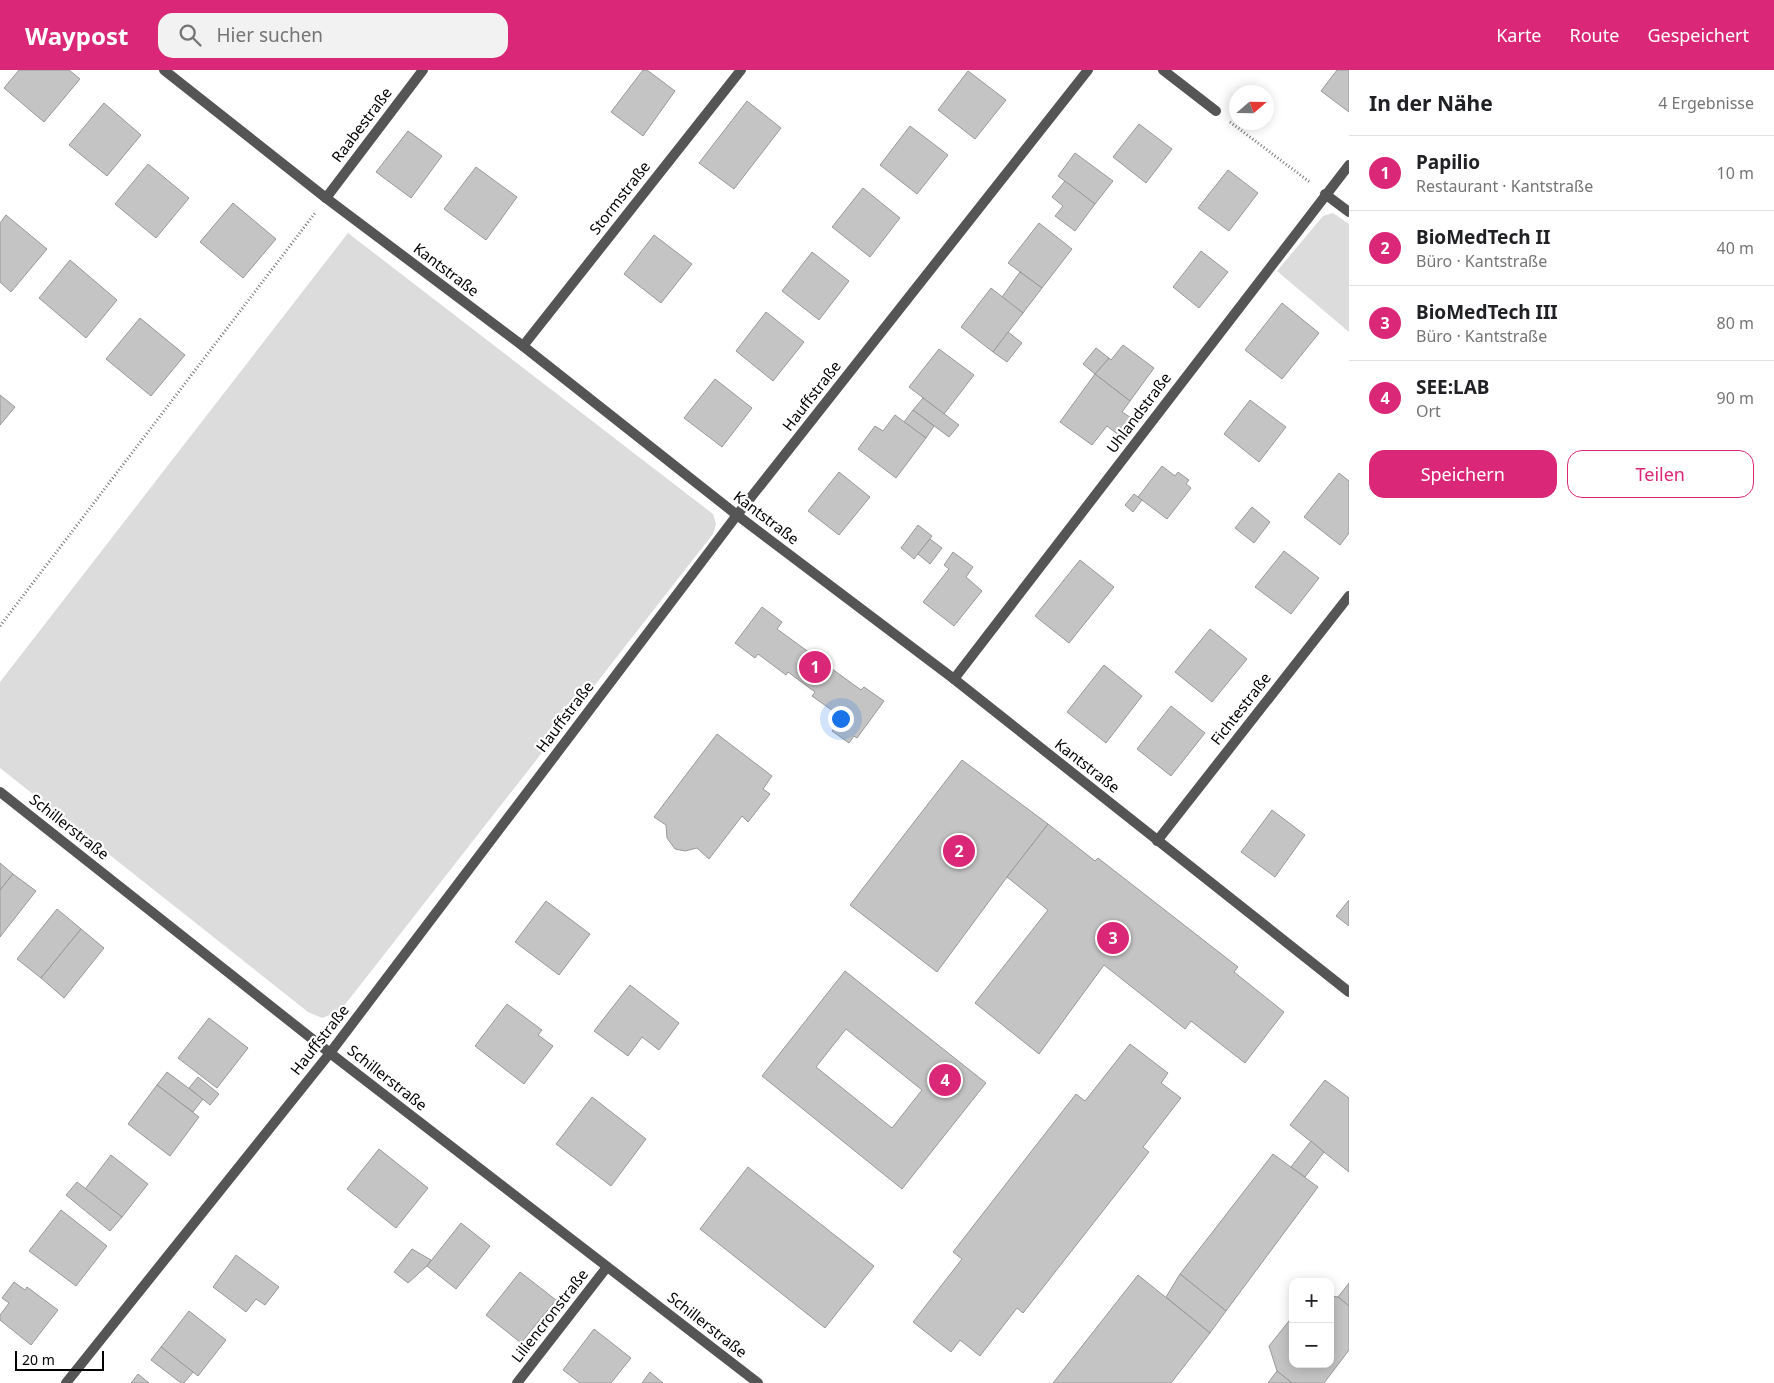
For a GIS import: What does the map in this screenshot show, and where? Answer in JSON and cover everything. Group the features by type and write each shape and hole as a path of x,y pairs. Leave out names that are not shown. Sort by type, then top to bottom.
{"street":[{"name":"Kantstraße","path":"164,70 326,198 523,346 737,515 954,680 1349,992"},
{"name":"Raabestraße","path":"326,198 423,70"},
{"name":"Stormstraße","path":"523,346 741,70"},
{"name":"Hauffstraße","path":"66,1383 330,1053 737,515 1088,70"},
{"path":"1163,70 1216,112"},
{"name":"Uhlandstraße","path":"954,680 1349,165"},
{"path":"1325,194 1349,212"},
{"name":"Fichtestraße","path":"1157,841 1349,596"},
{"name":"Schillerstraße","path":"0,792 330,1053 758,1383"},
{"name":"Liliencronstraße","path":"516,1383 607,1267"}],"path":[{"path":"1216,112 1325,194"},
{"path":"0,626 326,198"}],"shaded area":[{"path":"1333,213 1349,224 1349,332 1277,271 1323,216"},
{"path":"348,233 713,514 716,524 713,534 340,1011 322,1018 308,1012 0,768 0,682"}],"building":[{"path":"19,70 69,70 80,79 44,122 4,88"},
{"path":"643,70 647,70 675,91 643,136 611,112"},
{"path":"1337,70 1349,70 1349,112 1321,91"},
{"path":"968,71 1006,100 975,139 938,110"},
{"path":"747,101 781,128 734,189 699,163"},
{"path":"104,103 141,135 107,176 69,145"},
{"path":"1139,124 1172,149 1146,183 1113,157"},
{"path":"910,126 948,155 917,194 880,165"},
{"path":"408,131 442,156 411,198 376,172"},
{"path":"1075,153 1113,181 1095,204 1058,176"},
{"path":"148,164 189,198 156,238 115,204"},
{"path":"476,167 517,197 486,240 444,209"},
{"path":"1228,170 1258,193 1229,231 1198,208"},
{"path":"1065,181 1095,204 1075,231 1055,216 1063,206 1052,197"},
{"path":"863,188 900,218 870,257 832,227"},
{"path":"233,203 276,239 243,278 200,242"},
{"path":"6,215 47,249 11,292 0,282 0,223"},
{"path":"1039,223 1072,249 1042,288 1008,263"},
{"path":"654,235 692,264 661,303 624,274"},
{"path":"1201,251 1228,272 1199,308 1173,287"},
{"path":"812,252 849,281 819,320 782,291"},
{"path":"70,260 117,300 86,338 39,298"},
{"path":"1020,272 1042,288 1023,313 1002,297"},
{"path":"991,288 1023,313 993,352 961,327"},
{"path":"1282,303 1319,333 1282,379 1245,350"},
{"path":"766,312 804,342 773,381 736,351"},
{"path":"140,318 185,355 151,396 106,359"},
{"path":"1008,332 1022,343 1007,362 993,352"},
{"path":"1123,345 1154,368 1130,401 1095,374 1109,358 1111,360"},
{"path":"1096,348 1109,358 1095,374 1083,364"},
{"path":"939,349 974,375 944,414 909,387"},
{"path":"1095,374 1130,401 1122,412 1133,419 1120,436 1107,426 1092,445 1060,422"},
{"path":"715,379 752,408 722,447 684,418"},
{"path":"0,395 15,407 0,425"},
{"path":"923,398 959,425 949,437 913,410"},
{"path":"1250,400 1286,427 1259,462 1224,434"},
{"path":"913,410 934,426 926,438 904,422"},
{"path":"895,415 926,438 896,478 858,449 875,426 883,431"},
{"path":"1162,466 1175,476 1178,472 1189,480 1186,484 1191,488 1167,519 1138,497"},
{"path":"839,472 870,497 839,535 808,511"},
{"path":"1339,473 1349,481 1349,533 1340,545 1304,517"},
{"path":"1134,494 1142,500 1133,512 1125,505"},
{"path":"1252,507 1270,522 1254,543 1235,528"},
{"path":"918,525 932,536 914,559 901,548"},
{"path":"930,539 942,548 930,564 918,554"},
{"path":"1284,551 1319,578 1291,614 1255,587"},
{"path":"953,552 973,567 966,577 982,591 954,626 923,602 949,569 944,565"},
{"path":"1080,560 1114,587 1069,643 1035,616"},
{"path":"762,607 782,622 777,629 861,690 864,687 884,701 857,738 854,736 849,743 832,731 838,723 836,721 840,716 812,696 815,692 788,672 786,675 758,654 755,658 735,643"},
{"path":"1210,629 1247,659 1212,702 1175,672"},
{"path":"1104,665 1142,696 1106,743 1067,712"},
{"path":"1171,706 1205,733 1171,776 1137,749"},
{"path":"717,734 772,776 763,789 770,794 748,822 742,816 709,859 697,848 685,851 675,849 667,838 666,825 654,817"},
{"path":"962,760 1048,824 937,972 850,905"},
{"path":"1272,810 1305,835 1275,877 1241,852"},
{"path":"1048,824 1095,861 1098,858 1238,967 1234,972 1284,1012 1245,1063 1191,1021 1185,1029 1104,965 1039,1054 975,1003 1048,910 1007,877"},
{"path":"0,863 13,874 0,890"},
{"path":"13,874 36,891 0,937 0,890"},
{"path":"1349,900 1349,926 1336,916"},
{"path":"546,901 590,934 559,975 515,942"},
{"path":"57,909 81,929 41,978 17,959"},
{"path":"81,929 104,948 64,998 41,978"},
{"path":"845,971 986,1083 902,1189 762,1076","holes":["846,1029 922,1090 892,1128 816,1067"]},
{"path":"630,985 679,1023 659,1050 642,1037 628,1056 594,1031"},
{"path":"507,1004 542,1030 538,1035 553,1046 524,1084 475,1046"},
{"path":"209,1018 248,1048 217,1088 178,1058"},
{"path":"1130,1044 1168,1073 1161,1083 1181,1098 1143,1147 1149,1152 1023,1313 1017,1308 980,1356 960,1340 951,1352 913,1322 962,1259 953,1252 1076,1094 1085,1101"},
{"path":"167,1072 203,1099 193,1112 157,1085"},
{"path":"198,1077 219,1094 210,1105 189,1088"},
{"path":"1325,1080 1349,1098 1349,1172 1290,1125"},
{"path":"157,1085 199,1117 170,1156 128,1124"},
{"path":"592,1097 646,1139 611,1186 556,1144"},
{"path":"1311,1141 1324,1152 1305,1177 1291,1167"},
{"path":"379,1149 428,1188 396,1228 347,1189"},
{"path":"1273,1154 1318,1187 1226,1311 1180,1274"},
{"path":"111,1155 148,1184 122,1217 85,1189"},
{"path":"748,1167 874,1266 825,1328 700,1229"},
{"path":"77,1182 122,1217 110,1231 66,1195"},
{"path":"61,1210 107,1246 76,1286 29,1251"},
{"path":"461,1223 490,1246 456,1289 427,1266"},
{"path":"412,1249 431,1260 408,1283 394,1272"},
{"path":"236,1255 279,1287 265,1305 256,1299 246,1312 213,1287"},
{"path":"520,1272 556,1300 521,1343 486,1315"},
{"path":"1180,1274 1226,1311 1210,1333 1166,1297"},
{"path":"1138,1275 1210,1333 1171,1383 1053,1383"},
{"path":"14,1282 25,1290 27,1287 58,1310 31,1345 0,1320 0,1315 9,1303 2,1298"},
{"path":"1349,1283 1349,1306 1338,1297"},
{"path":"1334,1296 1338,1297 1349,1306 1349,1350 1324,1383 1292,1383 1277,1371 1269,1346 1289,1321 1289,1368 1334,1368"},
{"path":"189,1311 226,1340 198,1376 161,1347"},
{"path":"594,1329 631,1358 611,1383 580,1383 563,1370"},
{"path":"161,1347 193,1372 184,1383 181,1383 151,1360"},
{"path":"1277,1371 1292,1383 1268,1383"},
{"path":"650,1372 663,1383 642,1383"},
{"path":"138,1374 149,1383 131,1383"}],"place":[{"name":"Papilio","path":"815,667"},
{"name":"BioMedTech II","path":"959,851"},
{"name":"BioMedTech III","path":"1113,938"},
{"name":"SEE:LAB","path":"945,1080"}]}
